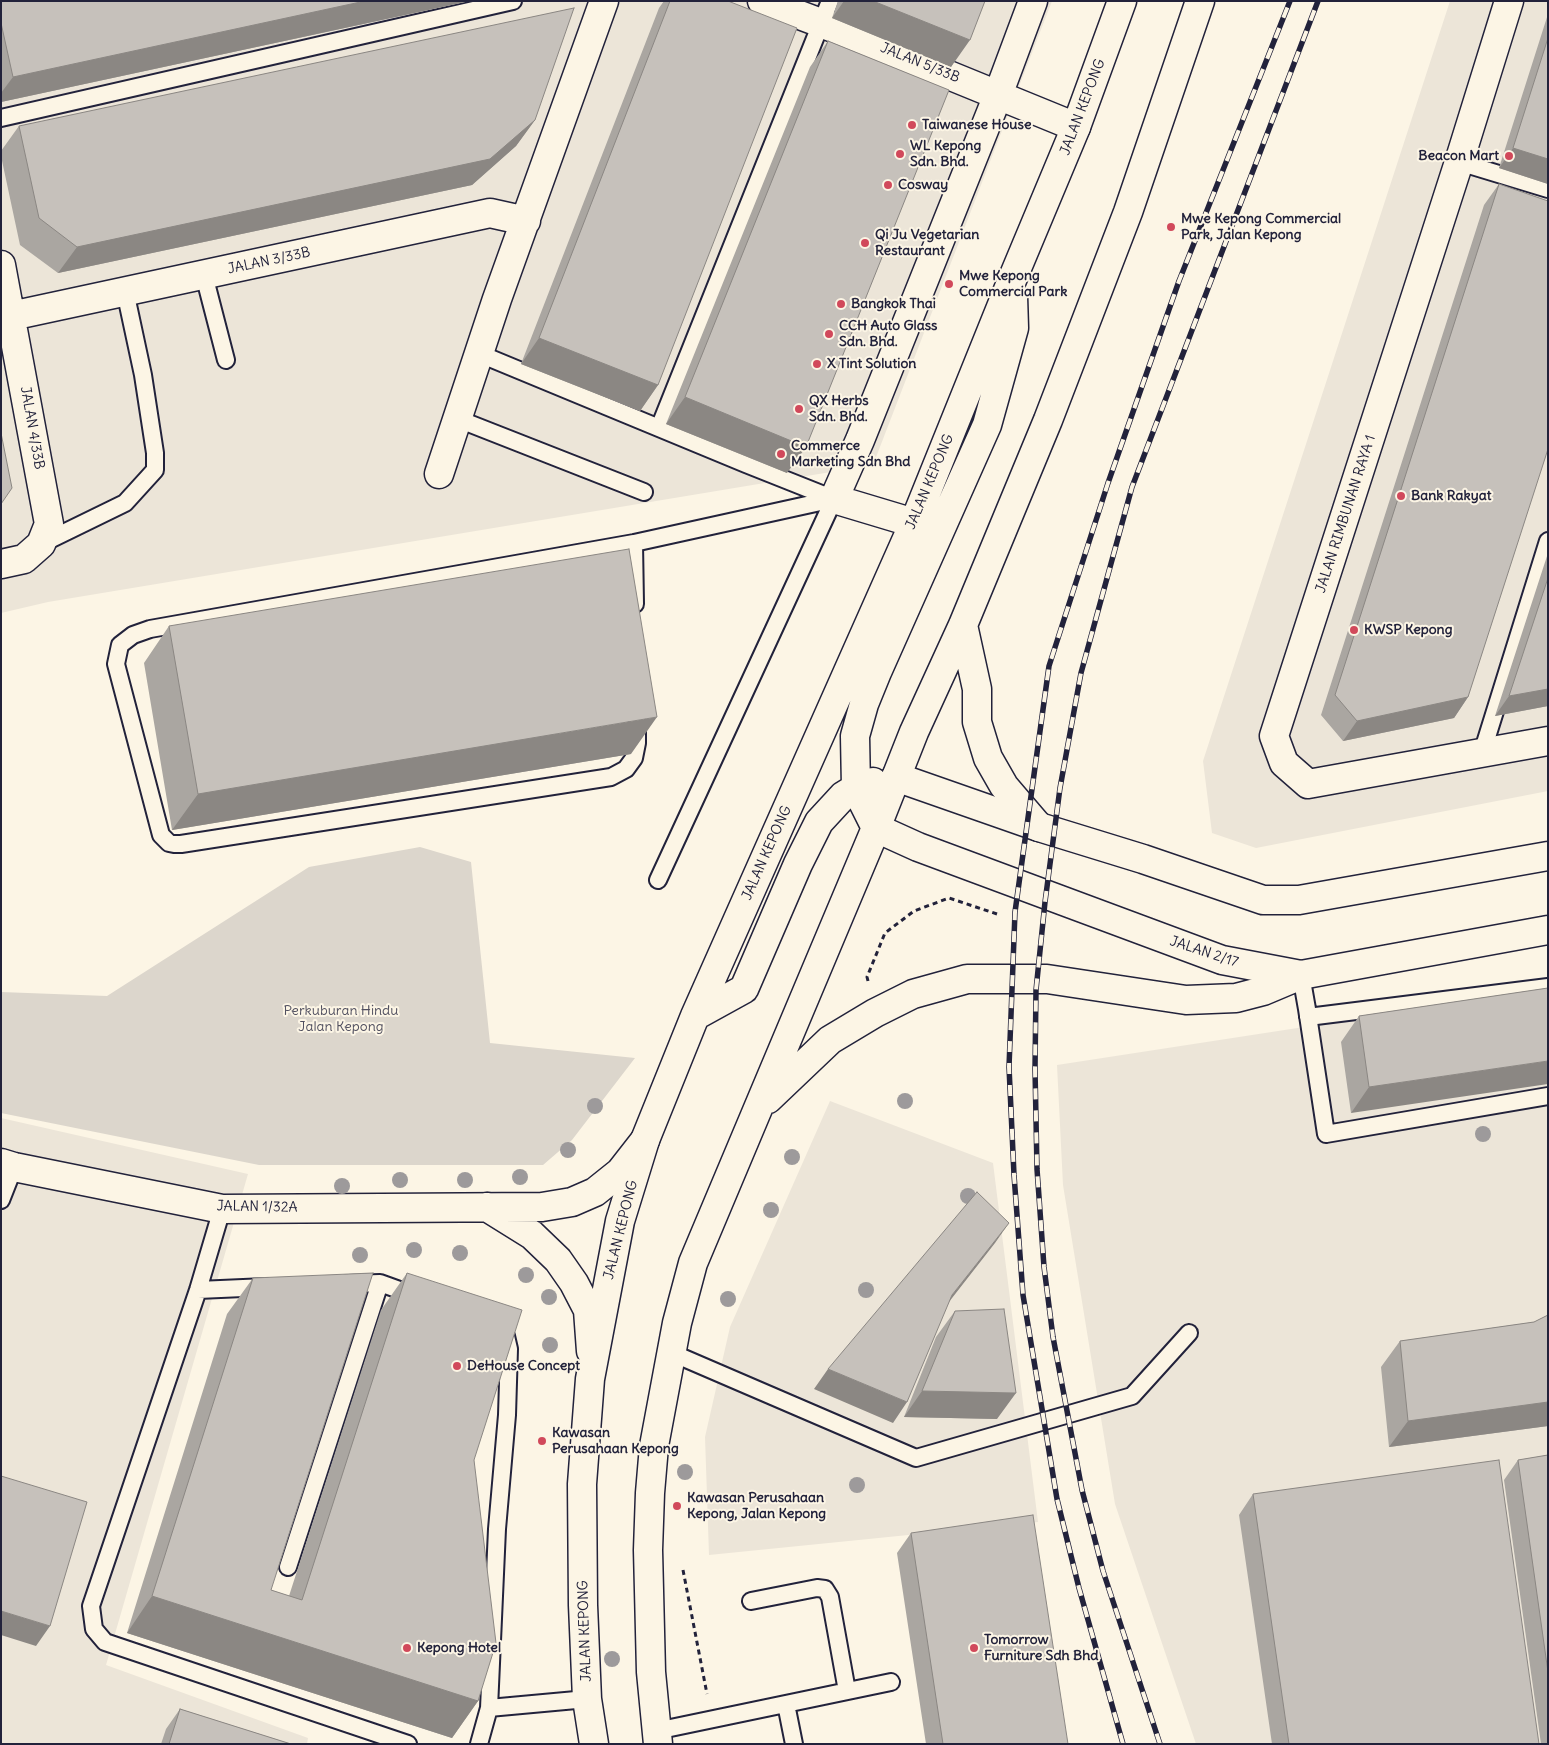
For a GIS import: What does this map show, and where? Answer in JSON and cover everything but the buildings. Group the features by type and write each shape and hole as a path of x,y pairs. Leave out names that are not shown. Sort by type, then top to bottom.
{"street":[{"path":"439,474 497,299 604,1"},
{"name":"JALAN 5/33B","path":"762,1 826,12 998,95 1076,127"},
{"path":"914,523 834,499 860,440 998,95 1033,1"},
{"name":"JALAN KEPONG","path":"594,1744 587,1699 583,1605 582,1484 590,1380 620,1221 645,1140 695,1016 914,523 1076,127 1122,1"},
{"path":"657,1738 651,1672 648,1558 650,1493 654,1446 681,1306 693,1263 876,828 914,732 963,625 1048,420 1124,221 1200,1"},
{"name":"JALAN RIMBUNAN RAYA 1","path":"1509,1 1274,736 1284,763 1308,784 1548,741"},
{"name":"JALAN 3/33B","path":"12,316 490,213 526,221"},
{"name":"JALAN 4/33B","path":"1,265 12,316 49,524 42,544"},
{"path":"876,828 856,788 855,736 864,704 881,663 987,425 1014,328 1012,280"},
{"path":"1,564 24,559 42,544"},
{"path":"963,625 977,689 977,722 988,758 1004,786 1039,827"},
{"path":"695,1016 744,988 798,864 819,822 843,796 856,788 896,777 1039,827 1143,859 1263,900 1299,900 1548,856"},
{"name":"JALAN 2/17","path":"876,828 918,846 1222,960 1301,975 1548,930"},
{"path":"1515,861 1548,834"},
{"path":"760,1106 830,1040 913,994 967,979 1047,979 1186,1000 1236,998 1263,991 1301,975"},
{"name":"JALAN 1/32A","path":"8,1165 222,1209 542,1207 572,1202 595,1192 620,1172 645,1140"},
{"path":"487,1207 532,1235 558,1260 574,1283 588,1310 592,1344 590,1380"}],"lane":[{"path":"1,118 513,1"},
{"path":"659,428 826,12"},
{"path":"1459,162 1548,189"},
{"path":"204,275 226,360"},
{"path":"42,544 125,503 155,470 155,453 143,375 125,292"},
{"path":"480,354 834,499"},
{"path":"458,419 644,492"},
{"path":"636,703 637,743 634,758 626,769 611,777 174,844 169,843 161,835 116,664 120,645 133,635 150,629 634,543 834,499"},
{"path":"658,880 834,499"},
{"path":"1482,753 1548,541"},
{"path":"634,543 635,623"},
{"path":"1301,975 1326,1134 1548,1096"},
{"path":"1308,1017 1548,987"},
{"path":"1,1200 8,1165"},
{"path":"222,1209 198,1290 91,1606 94,1629 105,1642 408,1744"},
{"path":"288,1567 380,1283"},
{"path":"332,1285 380,1283 434,1302"},
{"path":"198,1290 284,1287"},
{"path":"479,1744 489,1708 497,1529 507,1414 509,1349 506,1336 497,1324 488,1321"},
{"path":"672,1353 916,1458 1132,1396 1189,1333"},
{"path":"751,1601 817,1588 825,1589 830,1597 848,1691"},
{"path":"657,1738 712,1720 891,1682"},
{"path":"489,1708 587,1699"},
{"path":"786,1704 794,1744"}],"path":[{"path":"870,986 867,977 885,933 914,911 949,898 1005,916"},
{"path":"682,1568 712,1720"}],"shaded area":[{"name":"Mwe Kepong Commercial Park","path":"1,1 1052,1 873,465 48,602 1,613"},
{"path":"1450,1 1548,1 1548,791 1256,848 1212,833 1203,761"},
{"path":"1548,985 1548,1744 1196,1744 1115,1504 1063,1185 1057,1065 1343,1021"},
{"path":"830,1101 993,1163 1038,1522 709,1555 705,1437 730,1327"},
{"path":"1,1118 248,1174 106,1665 308,1738 307,1744 1,1744"}],"green space":[{"name":"Perkuburan Hindu Jalan Kepong","path":"420,847 471,862 490,1043 635,1058 572,1140 543,1165 259,1165 1,1113 1,992 107,996 309,867"}],"railway":[{"path":"1123,1744 1079,1588 1057,1499 1023,1295 1014,1175 1009,1067 1015,912 1049,666 1108,483 1179,281 1290,1"},
{"path":"1160,1744 1103,1571 1082,1490 1053,1337 1044,1267 1037,1169 1036,990 1060,788 1081,673 1132,487 1318,1"}],"place":[{"name":"Taiwanese House","path":"912,125"},
{"name":"WL Kepong Sdn. Bhd.","path":"900,154"},
{"name":"Beacon Mart","path":"1509,156"},
{"name":"Cosway","path":"888,185"},
{"name":"Mwe Kepong Commercial Park, Jalan Kepong","path":"1171,227"},
{"name":"Qi Ju Vegetarian Restaurant","path":"865,243"},
{"name":"Mwe Kepong Commercial Park","path":"949,284"},
{"name":"Bangkok Thai","path":"841,304"},
{"name":"CCH Auto Glass Sdn. Bhd.","path":"829,334"},
{"name":"X Tint Solution","path":"817,364"},
{"name":"QX Herbs Sdn. Bhd.","path":"799,409"},
{"name":"Commerce Marketing Sdn Bhd","path":"781,454"},
{"name":"Bank Rakyat","path":"1401,496"},
{"name":"KWSP Kepong","path":"1354,630"},
{"name":"DeHouse Concept","path":"457,1366"},
{"name":"Kawasan Perusahaan Kepong","path":"542,1441"},
{"name":"Kawasan Perusahaan Kepong, Jalan Kepong","path":"677,1506"},
{"name":"Kepong Hotel","path":"407,1648"},
{"name":"Tomorrow Furniture Sdh Bhd","path":"974,1648"}]}
